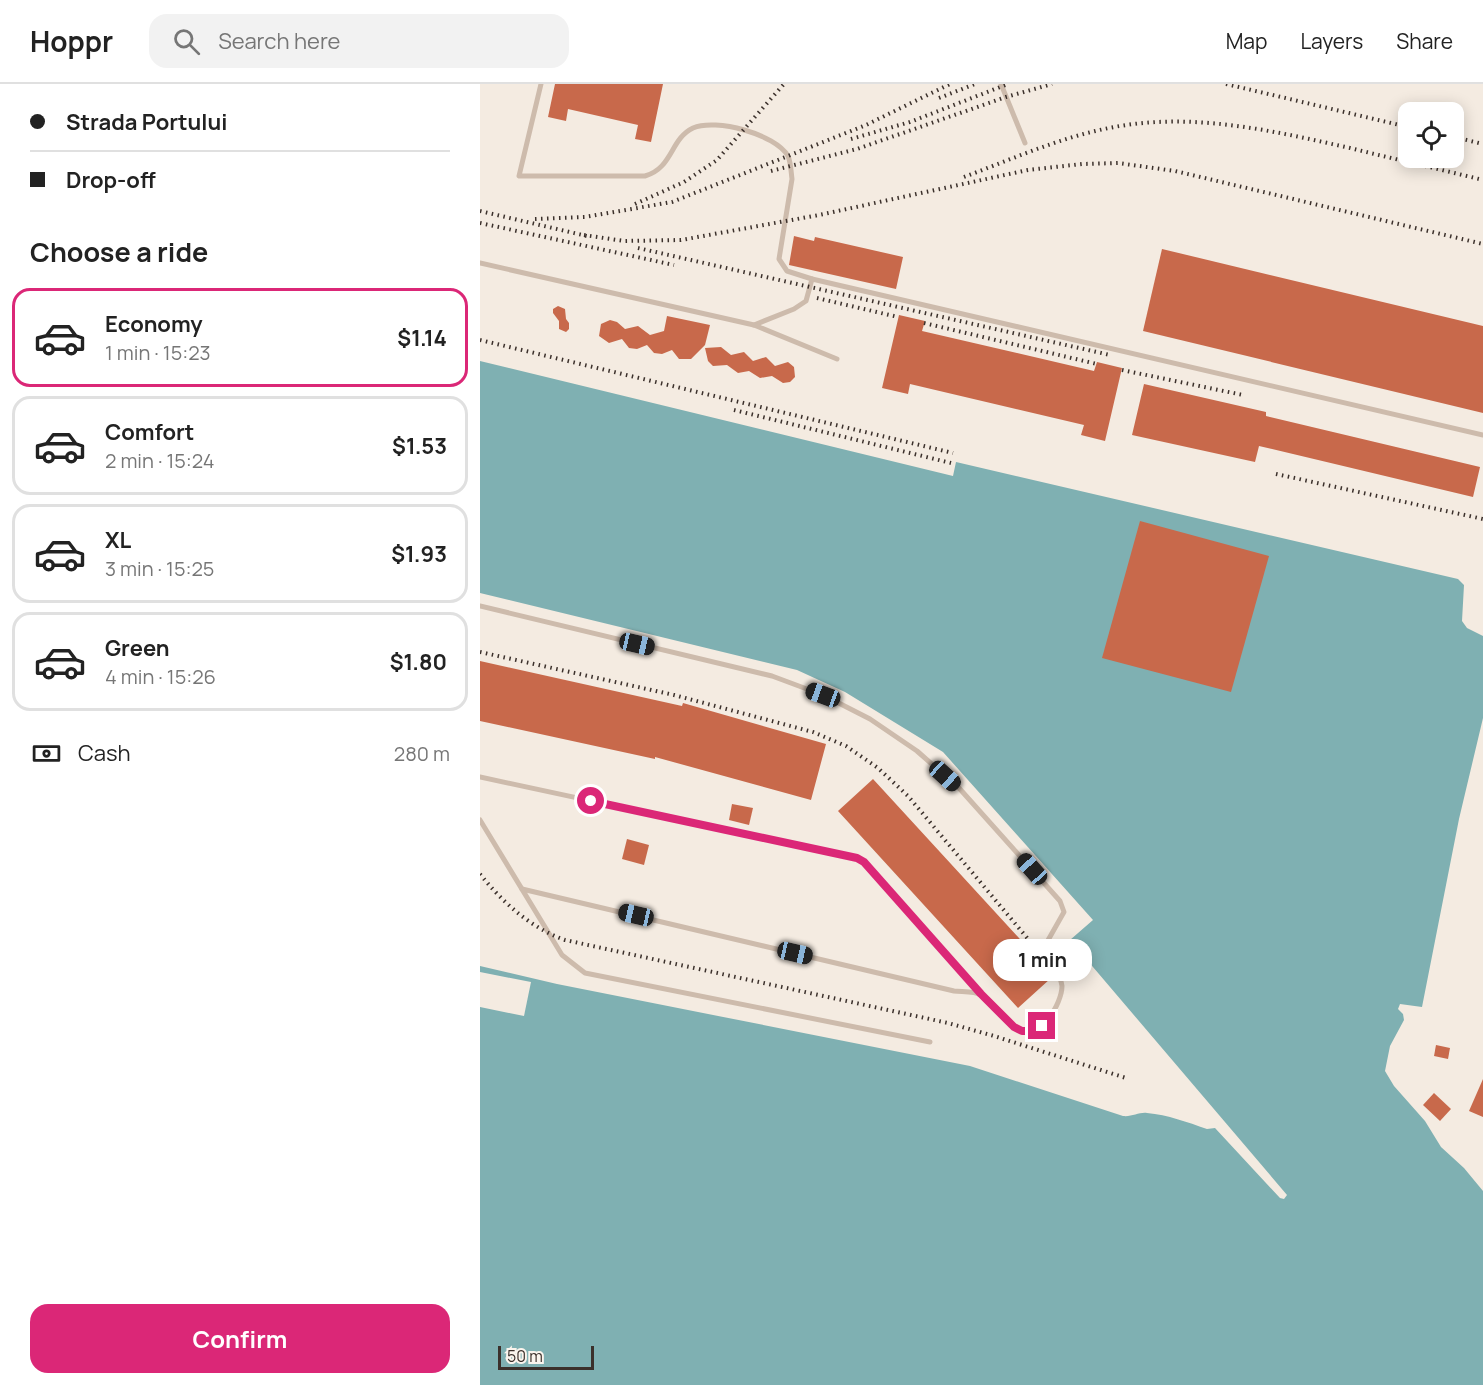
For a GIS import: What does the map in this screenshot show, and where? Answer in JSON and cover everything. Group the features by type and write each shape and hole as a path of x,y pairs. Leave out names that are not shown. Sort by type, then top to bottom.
{"lane":[{"path":"541,84 519,176 645,176 659,170 681,138 694,128 710,124 750,132 771,142 788,158 792,179 780,260 787,271 812,279 1483,435"},
{"path":"1001,84 1025,143"},
{"path":"480,263 754,326 837,359"},
{"path":"754,326 794,309 806,301 812,279"},
{"path":"480,606 772,676 823,695 870,720 917,751 959,788 1060,901 1064,912 1047,942 1062,987 1055,1010 1042,1026 1032,1031 1022,1031 1014,1027 981,994 871,868 857,858 480,777"},
{"path":"480,820 562,955 585,973 930,1042"},
{"path":"522,889 942,988 981,994"}],"water":[{"path":"480,361 953,476 956,462 1458,579 1464,585 1462,621 1467,628 1483,636 1483,718 1459,819 1422,1007 1400,1004 1398,1009 1403,1014 1404,1020 1390,1046 1385,1071 1394,1086 1425,1121 1441,1147 1464,1168 1483,1191 1483,1385 480,1385 480,966 557,984 970,1066 1123,1116 1155,1114 1207,1129 1215,1128 1280,1198 1284,1199 1287,1195 1070,940 1093,920 943,752 845,692 797,670 480,593"}],"pier":[{"path":"480,972 531,982 524,1016 480,1007"}],"building":[{"path":"555,84 663,84 651,142 635,139 638,125 568,109 566,121 548,117"},
{"path":"794,236 814,241 815,237 903,257 896,289 789,265"},
{"path":"1162,249 1483,326 1483,413 1143,331"},
{"path":"558,306 565,309 569,323 569,329 566,332 559,329 559,321 553,313 553,309"},
{"path":"899,315 925,321 922,331 1094,371 1097,362 1122,368 1105,441 1081,435 1084,425 910,384 908,394 882,388"},
{"path":"667,316 710,325 705,345 691,359 679,359 672,350 662,354 654,353 647,345 637,349 629,348 622,339 609,343 599,336 601,324 610,320 617,322 625,329 638,326 650,335 664,331"},
{"path":"721,347 731,355 744,352 753,361 766,357 775,366 788,362 794,367 795,377 790,382 783,383 772,376 760,378 749,371 738,373 727,365 713,366 708,361 705,348"},
{"path":"1144,384 1266,412 1266,416 1480,467 1473,497 1259,446 1255,462 1132,435"},
{"path":"1140,521 1269,556 1231,692 1102,658"},
{"path":"480,661 682,706 683,703 826,744 811,800 655,757 655,759 480,721"},
{"path":"873,779 1030,950 1027,953 1050,979 1018,1008 838,811"},
{"path":"732,804 753,808 749,825 729,820"},
{"path":"627,839 649,845 644,865 622,859"},
{"path":"1436,1045 1450,1048 1448,1059 1434,1056"},
{"path":"1483,1079 1483,1117 1469,1111"},
{"path":"1434,1093 1451,1109 1440,1121 1423,1105"}],"railway":[{"path":"635,204 684,182 717,160 784,84"},
{"path":"535,219 585,217 672,202 866,125 950,84"},
{"path":"939,98 975,84"},
{"path":"851,139 910,122 1008,84"},
{"path":"771,171 857,149 1006,97 1052,84"},
{"path":"1226,84 1398,125"},
{"path":"964,177 1080,135 1120,126 1178,122 1264,130 1483,180"},
{"path":"1464,139 1483,144"},
{"path":"584,235 624,241 681,240 819,215 1028,170 1118,163 1175,171 1483,244"},
{"path":"480,211 591,237"},
{"path":"480,223 674,265"},
{"path":"638,248 1110,355"},
{"path":"817,298 898,317"},
{"path":"924,323 1097,364"},
{"path":"480,340 953,453"},
{"path":"1122,370 1243,395"},
{"path":"734,410 951,463"},
{"path":"1276,474 1483,519"},
{"path":"480,652 674,695 813,732 846,746 878,768 908,796 1039,952"},
{"path":"480,874 518,913 541,929 565,940 948,1023 1126,1078"}],"route":[{"path":"591,801 857,858 871,868 981,994 1014,1027 1022,1031 1032,1031 1042,1026"}]}
